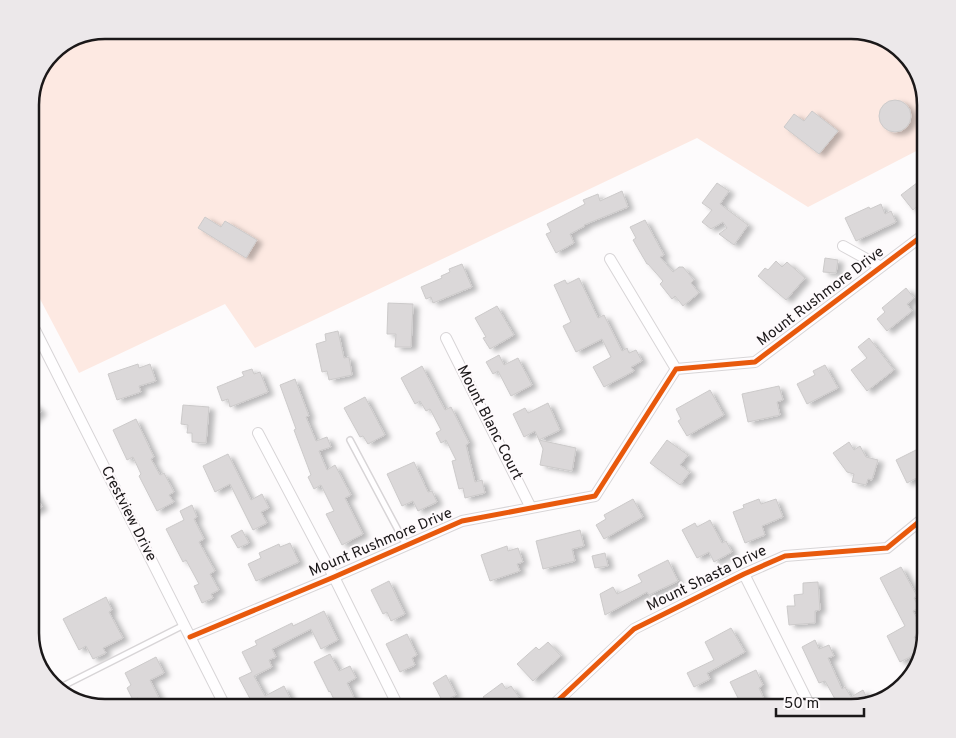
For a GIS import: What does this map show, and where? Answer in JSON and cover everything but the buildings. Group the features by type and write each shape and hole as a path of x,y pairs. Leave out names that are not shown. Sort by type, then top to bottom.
{"street":[{"name":"Mount Rushmore Drive","path":"190,637 462,521 595,496 676,369 755,362 917,240"},
{"path":"843,246 881,267"},
{"path":"610,259 676,369"},
{"name":"Mount Blanc Court","path":"446,338 531,508"},
{"name":"Crestview Drive","path":"40,340 221,699"},
{"path":"258,433 334,577 394,699"},
{"name":"Mount Shasta Drive","path":"559,699 634,628 744,574 785,556 887,548 917,524"},
{"path":"744,574 806,699"}],"lane":[{"path":"350,440 406,545"},
{"path":"64,685 184,625"}],"shaded area":[{"path":"105,39 851,39 872,42 891,52 904,65 914,84 917,105 917,151 808,207 697,138 255,348 225,304 79,373 39,297 39,100 41,88 52,65 61,55 84,42"}],"cycle path":[{"path":"190,637 462,521 595,496 676,369 755,362 917,240"},
{"path":"560,699 634,629 744,574 785,556 887,548 917,523"}]}
